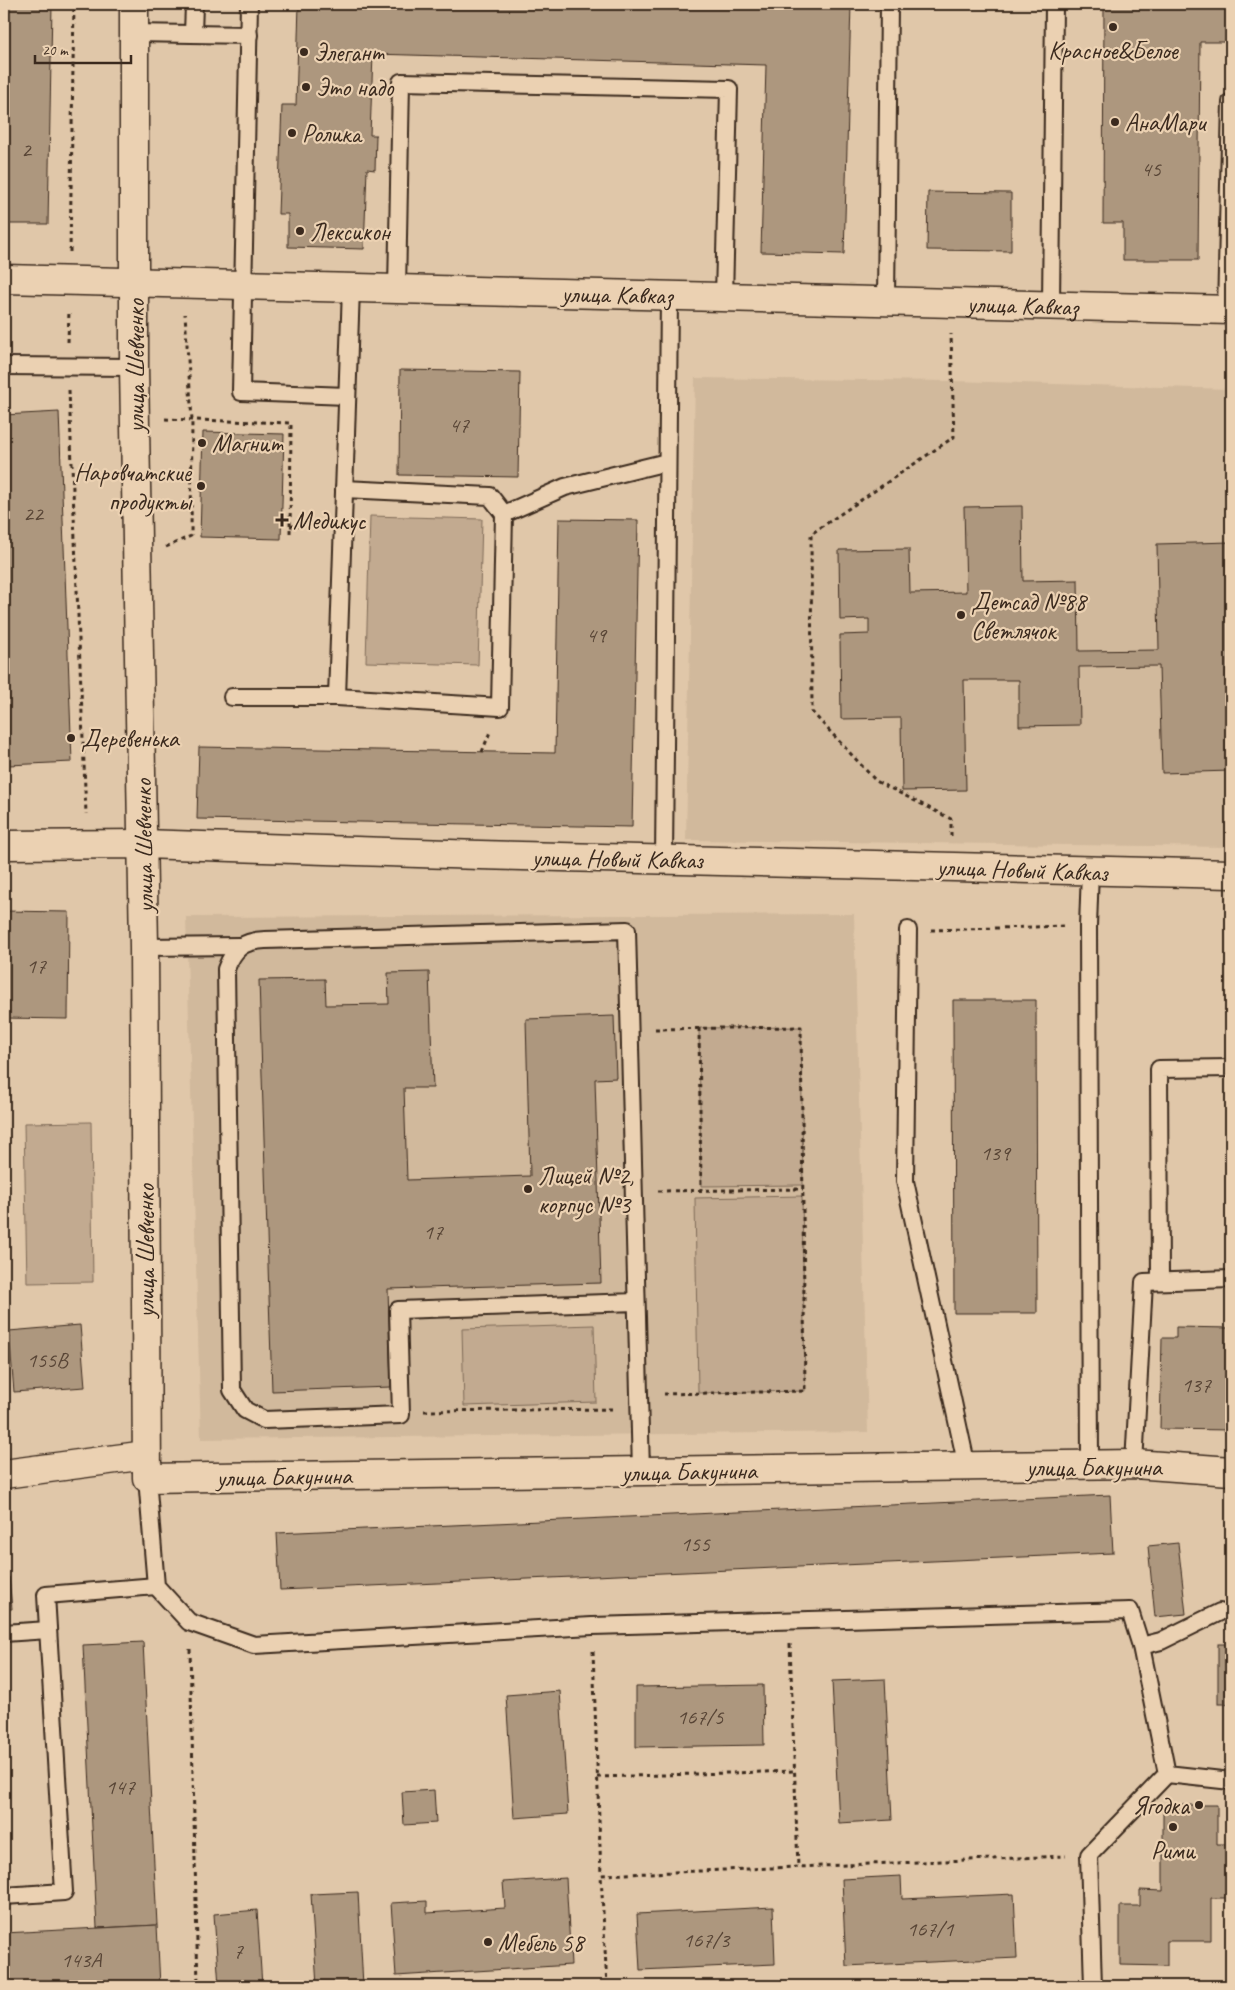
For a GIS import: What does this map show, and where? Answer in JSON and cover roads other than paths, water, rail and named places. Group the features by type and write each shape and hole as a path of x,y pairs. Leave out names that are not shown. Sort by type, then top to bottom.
{"street":[{"name":"улица Шевченко","path":"134,4 136,282 134,367 143,844 146,1466"},
{"name":"улица Кавказ","path":"4,279 1229,310"},
{"name":"улица Новый Кавказ","path":"4,845 143,844 664,860 1231,874"},
{"name":"улица Бакунина","path":"4,1474 146,1466 641,1472 1134,1464 1231,1471"}],"lane":[{"path":"193,34 194,4"},
{"path":"249,4 241,392 347,396"},
{"path":"886,301 889,4"},
{"path":"1051,305 1054,4"},
{"path":"134,32 249,35"},
{"path":"397,289 401,82 729,89 724,297"},
{"path":"1229,310 1231,102"},
{"path":"337,697 351,288"},
{"path":"664,860 669,296"},
{"path":"4,366 134,367"},
{"path":"504,514 565,487 667,462"},
{"path":"232,697 337,697 500,707 504,514 490,496 344,489"},
{"path":"1090,870 1088,926 1090,1465"},
{"path":"144,947 239,946 252,941 265,940 626,930 641,1472"},
{"path":"908,930 905,1181 967,1467"},
{"path":"239,946 226,969 232,1390 245,1410 264,1420 401,1415 398,1310 636,1302"},
{"path":"1160,1280 1158,1068 1231,1068"},
{"path":"1134,1464 1144,1282 1231,1279"},
{"path":"146,1466 156,1586 189,1622 254,1645 592,1626 1130,1611 1141,1646 1167,1774"},
{"path":"4,1896 64,1892 46,1595 156,1586"},
{"path":"1141,1646 1161,1641 1220,1612"},
{"path":"4,1633 48,1630"},
{"path":"1167,1774 1231,1781"},
{"path":"1093,1986 1089,1855 1167,1774"}],"place":[{"name":"Красное&Белое","path":"1113,27"},
{"name":"Элегант","path":"304,52"},
{"name":"Это надо","path":"306,87"},
{"name":"АнаМари","path":"1115,122"},
{"name":"Ролика","path":"292,133"},
{"name":"Лексикон","path":"300,231"},
{"name":"Магнит","path":"202,443"},
{"name":"Наровчатские продукты","path":"201,486"},
{"name":"Медикус","path":"282,520"},
{"name":"Детсад №88 Светлячок","path":"961,615"},
{"name":"Деревенька","path":"71,738"},
{"name":"Лицей №2, корпус №3","path":"528,1189"},
{"name":"Ягодка","path":"1199,1805"},
{"name":"Рими","path":"1173,1827"},
{"name":"Мебель 58","path":"488,1942"}]}
